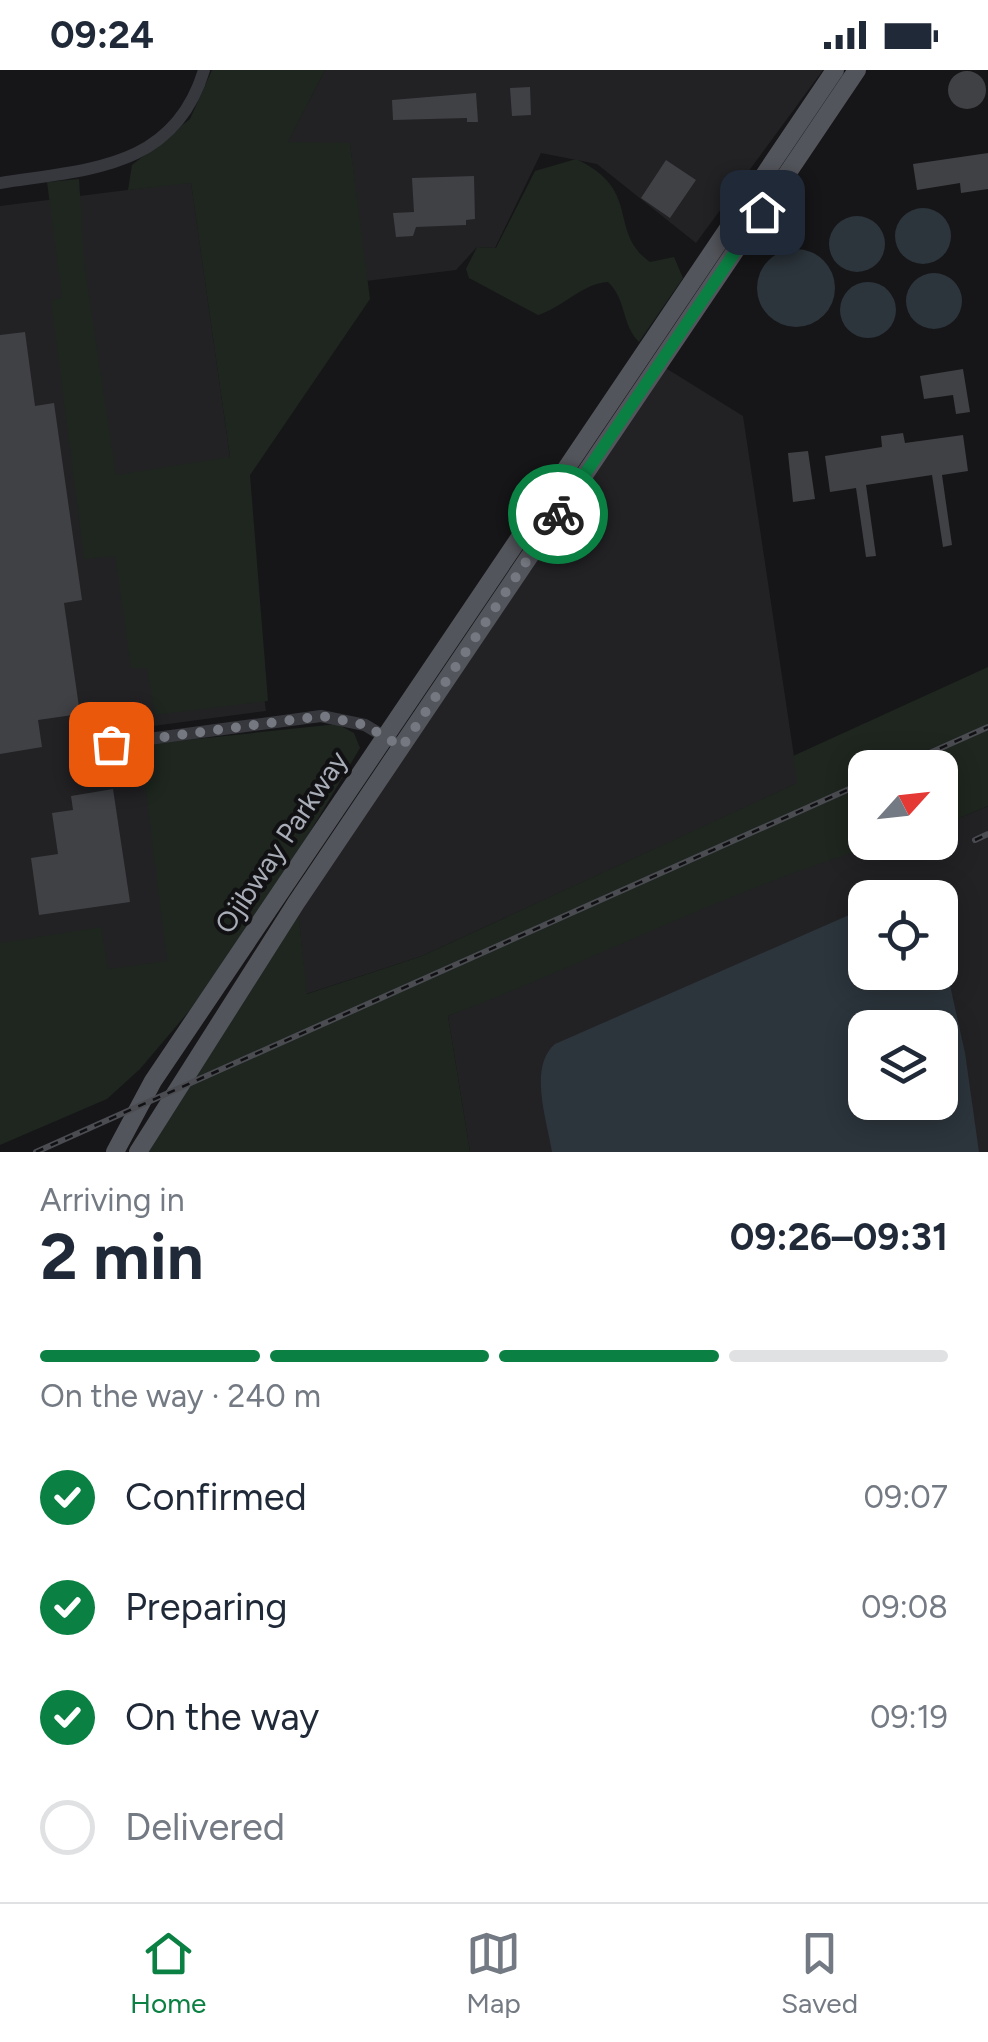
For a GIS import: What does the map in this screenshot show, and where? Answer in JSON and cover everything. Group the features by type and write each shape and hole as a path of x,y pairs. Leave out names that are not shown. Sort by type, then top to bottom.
{"main road":[{"name":"Ojibway Parkway","path":"138,1152 394,741 835,70"},
{"name":"Ojibway Parkway","path":"115,1152 154,1080 394,741 858,70"}],"street":[{"path":"0,183 132,157 166,134 183,115 204,70"},
{"path":"111,744 322,716 350,721 394,741"}],"shaded area":[{"path":"212,70 325,70 288,142 350,143 370,299 250,475 268,701 155,715 147,668 131,668 115,556 84,559 51,301 62,297 47,182 79,179 85,270 116,475 230,457 191,183 128,190 132,165 190,119"},
{"path":"325,70 823,70 696,243 597,164 541,153 495,248 477,247 456,270 366,281 350,144 287,143"},
{"path":"576,159 610,184 637,250 650,262 674,257 683,278 639,342 608,282 590,287 538,315 469,278 466,269 477,247 496,248 535,171"},
{"path":"191,182 266,711 138,728 178,985 0,1144 0,206"},
{"path":"923,208 943,216 951,236 943,256 923,264 903,256 895,236 903,216"},
{"path":"857,216 877,224 885,244 877,264 857,272 837,264 829,244 837,224"},
{"path":"796,249 824,260 835,288 824,316 796,327 768,316 757,288 768,260"},
{"path":"934,273 954,281 962,301 954,321 934,329 914,321 906,301 914,281"},
{"path":"868,282 888,290 896,310 888,330 868,338 848,330 840,310 848,290"},
{"path":"664,367 743,416 798,783 422,956 306,994 298,910"},
{"path":"988,667 988,806 958,818 958,750 848,750 848,855 719,902 448,1016 470,1152 146,1152 298,910 307,994 422,956 797,783 793,756"},
{"path":"337,724 354,733 360,748 291,864 190,1010 140,1069 107,1099 0,1145 0,943 101,927 108,969 167,961 140,745"},
{"path":"988,806 988,1152 470,1152 448,1016 800,867 848,853 848,860 958,860 958,818"},
{"path":"848,915 848,990 951,990 955,1010 848,1010 848,1120 958,1120 958,1021 979,1152 552,1152 541,1080 547,1054 555,1044"}],"building":[{"path":"967,71 980,77 986,90 980,103 967,109 954,103 948,90 954,77"},
{"path":"530,87 531,115 512,116 510,88"},
{"path":"476,93 478,122 467,122 467,118 393,120 392,100"},
{"path":"988,153 988,189 961,193 960,183 917,190 913,164"},
{"path":"666,160 696,180 670,218 641,198"},
{"path":"474,176 475,219 466,220 466,225 416,227 413,236 396,237 393,213 414,212 412,178"},
{"path":"25,332 35,406 54,403 82,600 64,603 80,714 38,720 42,747 0,754 0,335"},
{"path":"963,369 970,412 956,414 953,395 924,399 920,376"},
{"path":"903,433 905,443 963,435 968,471 942,475 952,545 943,547 932,475 866,485 876,556 866,557 856,488 830,492 825,456 882,447 881,436"},
{"path":"808,451 815,499 793,502 788,453"},
{"path":"113,789 130,902 39,915 31,858 58,854 52,813 73,810 71,796"}],"railway":[{"path":"936,750 988,727"},
{"path":"36,1152 848,790"},
{"path":"975,840 988,834"}],"way so far":[{"path":"111,744 322,716 365,725 402,747 558,514"}],"route":[{"path":"558,514 762,212"}]}
